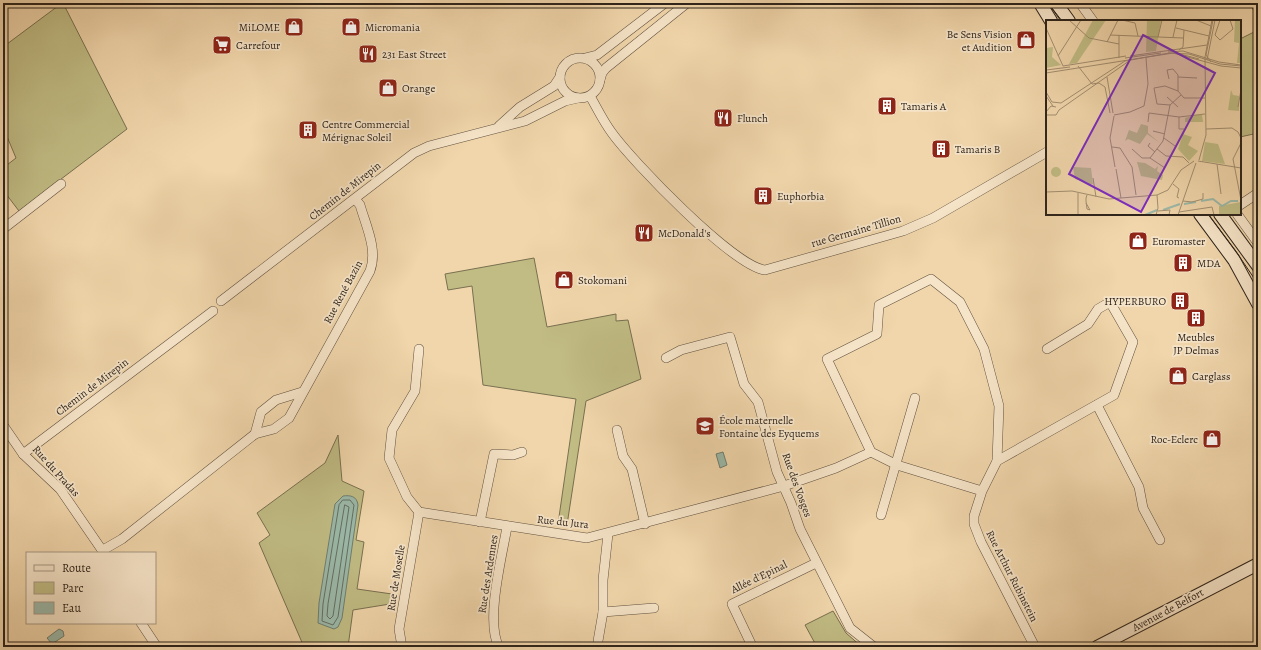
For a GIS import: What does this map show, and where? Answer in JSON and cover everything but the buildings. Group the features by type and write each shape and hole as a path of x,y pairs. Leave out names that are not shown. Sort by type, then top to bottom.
{"main road":[{"path":"1040,3 1050,20"},
{"path":"1056,3 1074,19"},
{"path":"1065,3 1074,19"},
{"path":"1201,215 1234,260 1257,300"},
{"path":"1221,215 1258,266"},
{"name":"Avenue de Belfort","path":"1098,647 1258,564"},
{"name":"Avenue de Belfort","path":"1238,574 1258,571"}],"street":[{"path":"665,3 597,55 569,61 562,70 560,77 563,89 572,96 578,98 590,96 595,92 602,72 606,68 687,3"},
{"path":"1080,3 1092,20"},
{"path":"1255,3 1258,9"},
{"path":"585,58 596,66 600,80"},
{"name":"Chemin de Mirepin","path":"498,127 520,107 554,86 560,77"},
{"name":"rue Germaine Tillion","path":"590,96 611,132 671,199 750,264 757,269 765,270 903,232 932,218 1046,153"},
{"name":"Chemin de Mirepin","path":"221,301 414,153 429,146 524,121 565,101 578,98"},
{"path":"3,229 62,184"},
{"path":"1241,204 1258,193"},
{"name":"Rue René Bazin","path":"104,552 255,434 274,429 289,418 370,271 374,261 373,251 360,205 355,199"},
{"path":"1238,215 1258,243"},
{"name":"Rue Arthur Rubinstein","path":"871,452 827,359 877,334 879,305 931,279 960,302 984,349 999,406 997,461 982,491 974,516 974,524 981,542 1035,647"},
{"path":"997,461 1114,396 1133,342 1110,302 1098,309 1088,324 1047,348"},
{"name":"Chemin de Mirepin","path":"24,454 213,311"},
{"name":"Rue des Vosges","path":"666,358 681,350 730,337 744,384 758,402 777,472 784,486 800,530 850,628 874,647"},
{"path":"418,349 416,390 392,430 389,458 407,497 419,512"},
{"path":"255,434 261,412 276,400 302,392"},
{"path":"881,515 897,465 915,398"},
{"path":"1097,406 1139,487 1142,508 1160,540"},
{"name":"Rue du Pradas","path":"3,425 24,454 60,490 104,552"},
{"path":"617,430 623,456 632,469 645,524"},
{"path":"480,522 494,454 512,455 522,452"},
{"path":"871,452 897,465 982,491"},
{"name":"Rue du Jura","path":"419,512 507,527 587,538 608,534 784,486 836,468 871,452"},
{"name":"Rue de Moselle","path":"402,647 399,629 419,512"},
{"name":"Rue des Ardennes","path":"499,647 495,640 493,618 507,527"},
{"path":"598,641 603,612 602,580 608,534"},
{"name":"Allée d'Epinal","path":"752,646 732,604 816,563"},
{"path":"603,612 654,608"},
{"path":"142,624 157,647"}],"green space":[{"path":"62,3 127,129 19,211 3,190 3,168 16,158 3,127 3,83 6,80 3,76 3,47"},
{"path":"1258,30 1258,133 1241,137 1241,38"},
{"path":"534,258 547,327 616,314 616,321 628,320 641,379 586,401 567,525 558,524 576,399 483,385 472,286 448,290 445,274"},
{"path":"338,435 342,481 364,491 356,540 364,542 357,589 392,594 390,604 353,610 348,647 304,647 259,543 270,535 257,513 325,463"},
{"path":"833,611 846,633 862,647 817,647 805,625"}],"water":[{"path":"723,452 727,465 720,468 716,454"},
{"path":"343,496 355,498 358,505 342,618 338,627 334,629 318,623 319,603 335,504"},
{"path":"59,629 63,631 64,636 52,644 47,638"}],"tram line":[{"path":"1048,3 1061,20"},
{"path":"1209,215 1258,284"}],"place":[{"name":"MiLOME","path":"294,27"},
{"name":"Micromania","path":"351,27"},
{"name":"Be Sens Vision et Audition","path":"1026,40"},
{"name":"Carrefour","path":"222,45"},
{"name":"231 East Street","path":"368,54"},
{"name":"Orange","path":"388,88"},
{"name":"Tamaris A","path":"887,106"},
{"name":"Flunch","path":"723,118"},
{"name":"Centre Commercial Mérignac Soleil","path":"308,130"},
{"name":"Tamaris B","path":"941,149"},
{"name":"Euphorbia","path":"763,196"},
{"name":"McDonald's","path":"644,233"},
{"name":"Euromaster","path":"1138,241"},
{"name":"MDA","path":"1183,263"},
{"name":"Stokomani","path":"564,280"},
{"name":"HYPERBURO","path":"1180,301"},
{"name":"Meubles JP Delmas","path":"1196,318"},
{"name":"Carglass","path":"1178,376"},
{"name":"École maternelle Fontaine des Eyquems","path":"705,426"},
{"name":"Roc-Eclerc","path":"1212,439"}]}
